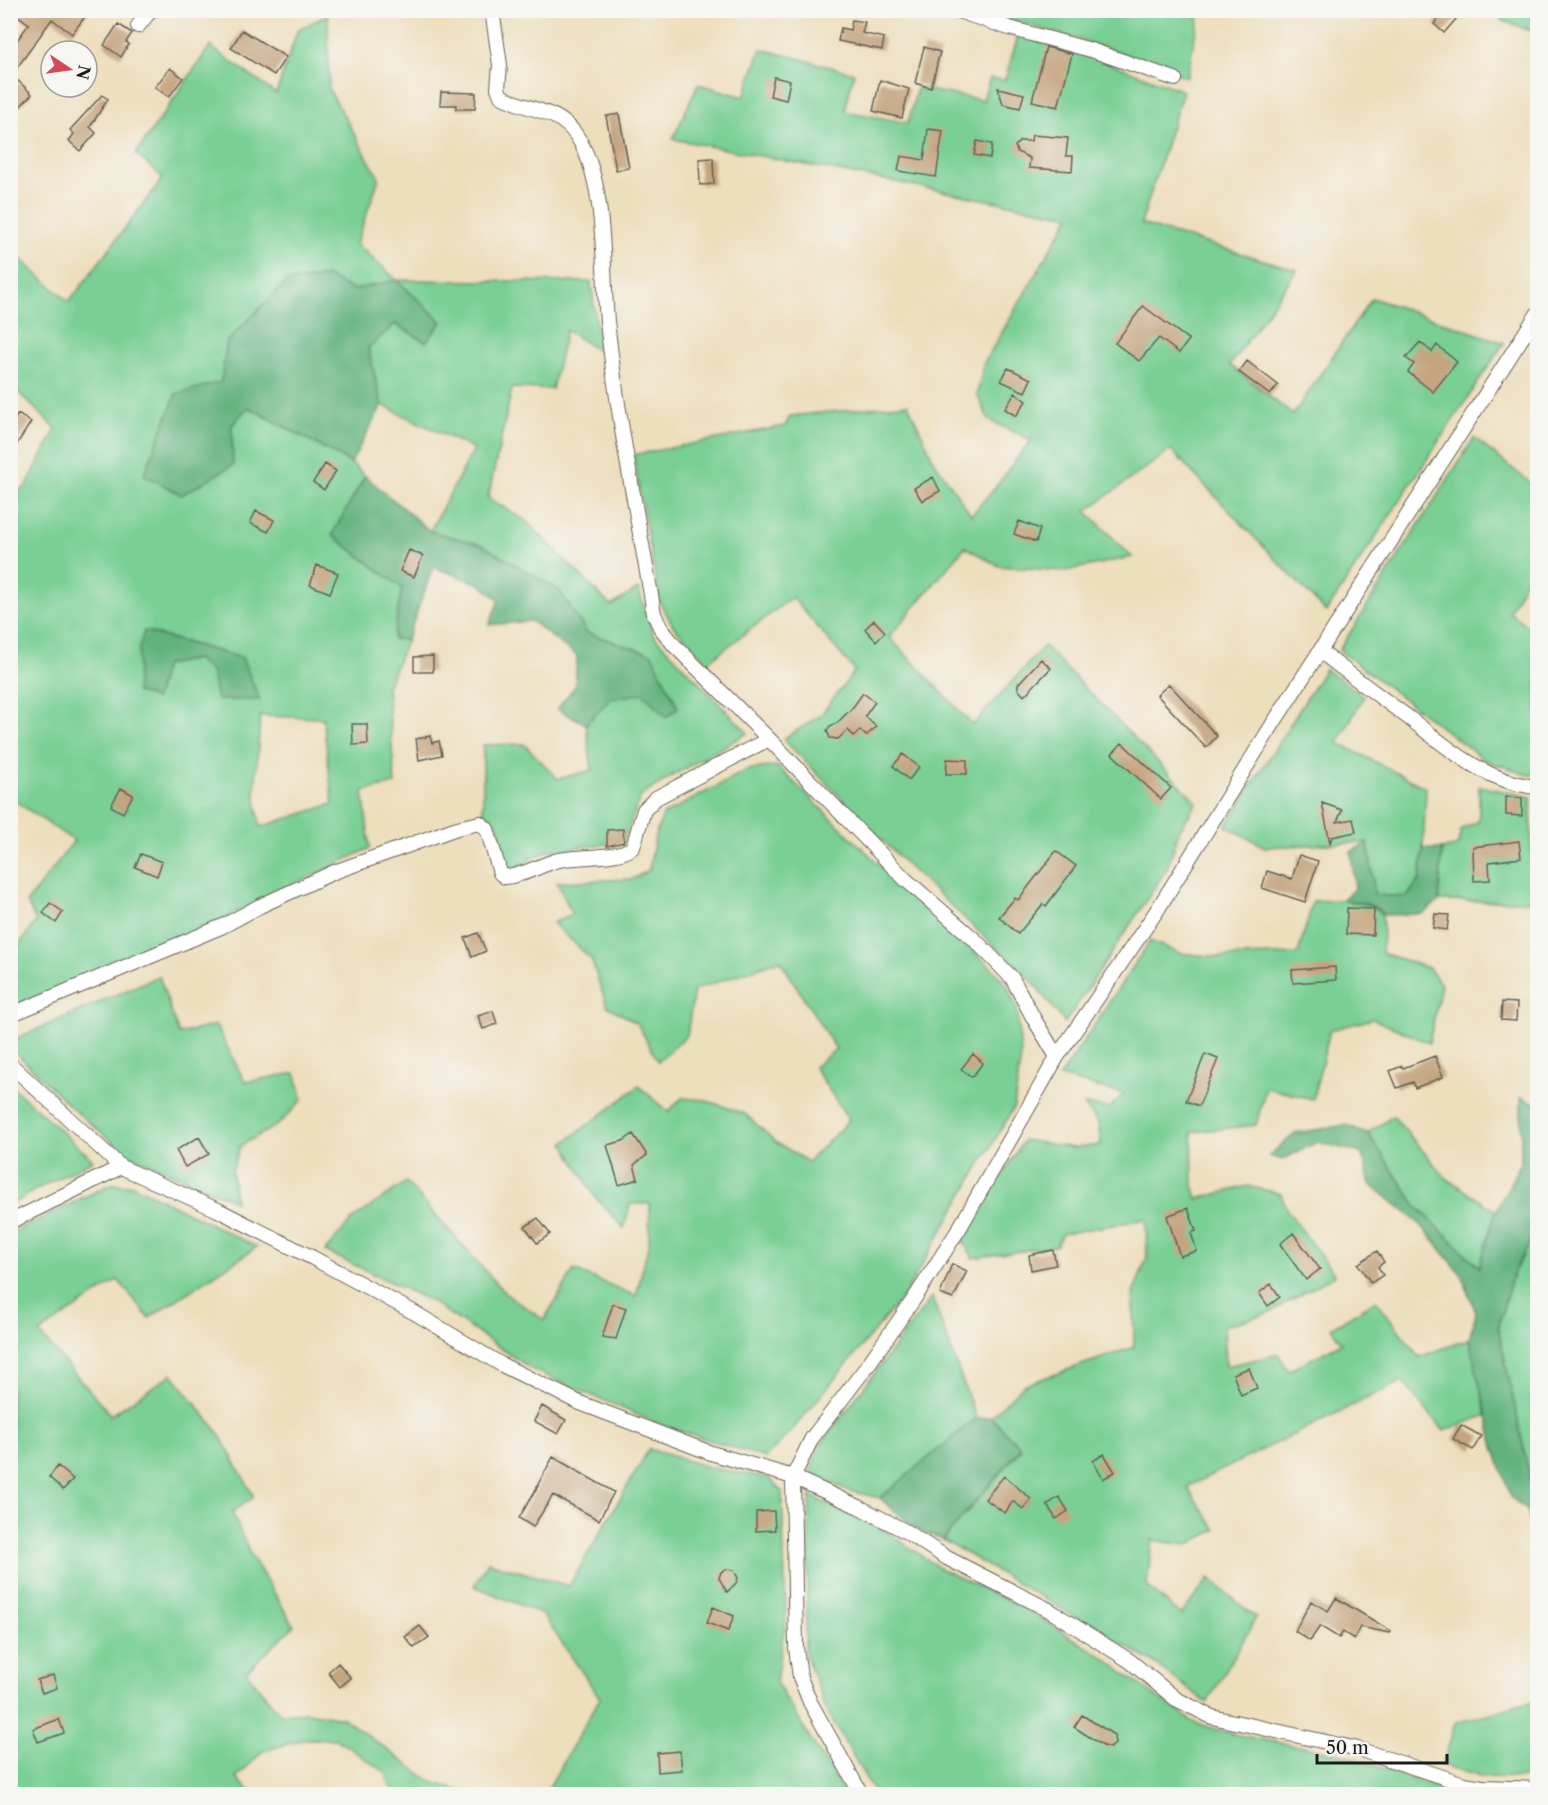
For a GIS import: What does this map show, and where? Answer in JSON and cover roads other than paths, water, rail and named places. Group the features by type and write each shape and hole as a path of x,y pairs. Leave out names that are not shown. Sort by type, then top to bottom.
{"street":[{"path":"138,26 152,10"},
{"path":"492,10 500,65 498,88 501,96 513,102 543,110 561,119 576,135 593,170 600,219 607,321 617,399 654,614 660,627 674,645 905,879 975,940 1012,978 1057,1057"},
{"path":"954,10 1009,28 1091,50 1175,79"},
{"path":"861,1794 810,1702 800,1677 796,1648 793,1477 812,1438 865,1369 914,1299 1022,1122 1057,1057 1156,912 1320,651 1538,313"},
{"path":"1320,651 1471,765 1499,778 1538,787"},
{"path":"10,1015 223,926 334,872 457,828 480,823 488,829 500,873 505,877 514,876 556,860 623,853 633,847 644,810 656,798 769,739"},
{"path":"10,1065 121,1167 218,1210 313,1258 416,1313 502,1365 580,1403 711,1453 793,1477 859,1507 905,1531 947,1558 1050,1610 1130,1661 1176,1699 1212,1717 1358,1749 1464,1784 1538,1789"},
{"path":"10,1221 121,1167"}]}
